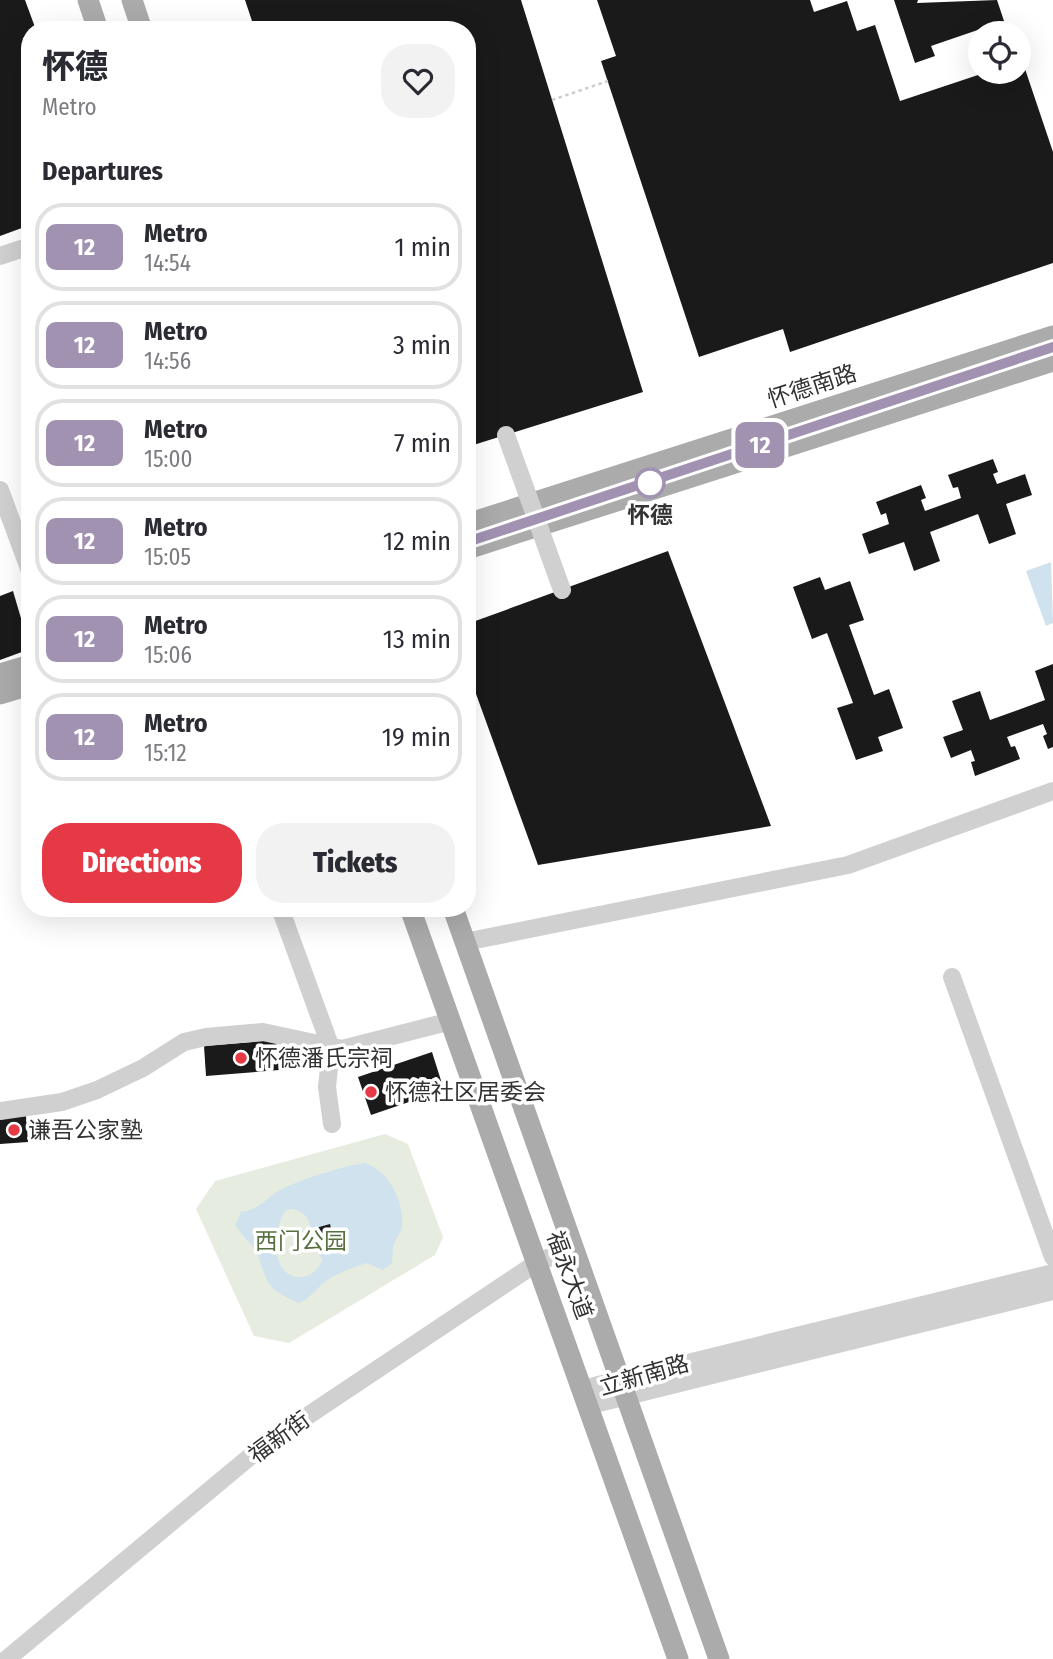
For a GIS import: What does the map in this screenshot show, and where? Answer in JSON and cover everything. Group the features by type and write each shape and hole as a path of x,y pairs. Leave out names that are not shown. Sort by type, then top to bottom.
{"main road":[{"path":"88,0 96,21"},
{"path":"132,0 139,21"},
{"name":"怀德南路","path":"476,521 1053,336"},
{"path":"476,546 1053,361"},
{"path":"0,674 21,668"},
{"path":"0,694 21,688"},
{"name":"福永大道","path":"413,917 678,1659"},
{"name":"福永大道","path":"456,917 719,1659"}],"street":[{"path":"0,256 21,249"},
{"path":"506,435 562,590"},
{"path":"0,490 21,547"},
{"path":"465,942 848,865 1053,791"},
{"path":"283,917 331,1048 327,1087 332,1124"},
{"path":"952,977 1053,1257"},
{"path":"0,1111 62,1102 97,1090 143,1068 184,1042 206,1037 263,1032 331,1048 354,1047 451,1021"},
{"name":"福新街","path":"7,1659 264,1446 538,1262 574,1248"},
{"name":"立新南路","path":"585,1396 599,1403 623,1388 1053,1273"},
{"name":"立新南路","path":"623,1388 1053,1291"}],"path":[{"path":"552,100 608,81"}],"green space":[{"name":"西门公园","path":"385,1134 408,1144 443,1237 435,1255 289,1343 254,1336 196,1209 215,1181"}],"water":[{"path":"1051,562 1053,623 1046,626 1026,571"},
{"path":"365,1163 374,1167 388,1180 398,1197 402,1226 393,1247 392,1263 383,1270 366,1263 343,1272 329,1279 299,1303 271,1286 256,1252 235,1225 241,1212 255,1208 282,1189 318,1175","holes":["286,1210 300,1212 308,1219 313,1245 322,1259 316,1270 300,1277 288,1274 283,1269 276,1247 280,1222"]}],"building":[{"path":"0,0 25,0 33,21 21,21 21,228 0,236"},
{"path":"245,0 521,0 643,392 476,444 476,21 252,21"},
{"path":"597,0 810,0 814,12 847,1 857,31 875,25 900,101 968,78 968,84 1030,84 1053,152 1053,263 790,352 783,329 699,357 601,61 616,56"},
{"path":"894,0 918,0 917,3 997,0 1004,21 968,21 968,33 931,46 935,56 915,63"},
{"path":"993,459 998,472 993,474 997,484 1025,474 1032,495 1006,504 1016,534 989,544 978,514 930,532 940,561 914,571 904,542 869,554 862,534 889,524 886,513 881,515 876,502 921,485 926,498 921,500 925,511 961,498 958,487 953,488 948,475"},
{"path":"668,551 771,826 538,865 476,694 476,621"},
{"path":"820,577 825,590 850,581 864,620 849,625 874,695 889,689 903,728 878,737 883,751 856,760 837,708 853,703 827,633 812,639 793,587"},
{"path":"13,591 21,618 21,652 0,660 0,596"},
{"path":"1053,664 1053,747 1048,749 1043,736 1047,734 1043,724 1007,737 1011,747 1015,746 1020,759 975,776 971,762 975,761 971,750 951,758 943,737 963,730 952,701 980,691 990,720 1018,710 1045,700 1035,671"},
{"name":"怀德潘氏宗祠","path":"276,1040 279,1070 206,1076 204,1046"},
{"path":"432,1052 444,1090 371,1115 358,1077"},
{"name":"谦吾公家塾","path":"26,1116 28,1142 0,1144 0,1118"},
{"path":"330,1224 334,1242 317,1247 312,1229"}],"metro line":[{"name":"12","path":"476,539 1053,347"}],"place":[{"name":"怀德","path":"650,483"},
{"name":"怀德潘氏宗祠","path":"241,1058"},
{"name":"怀德社区居委会","path":"371,1092"},
{"name":"谦吾公家塾","path":"14,1130"}]}
